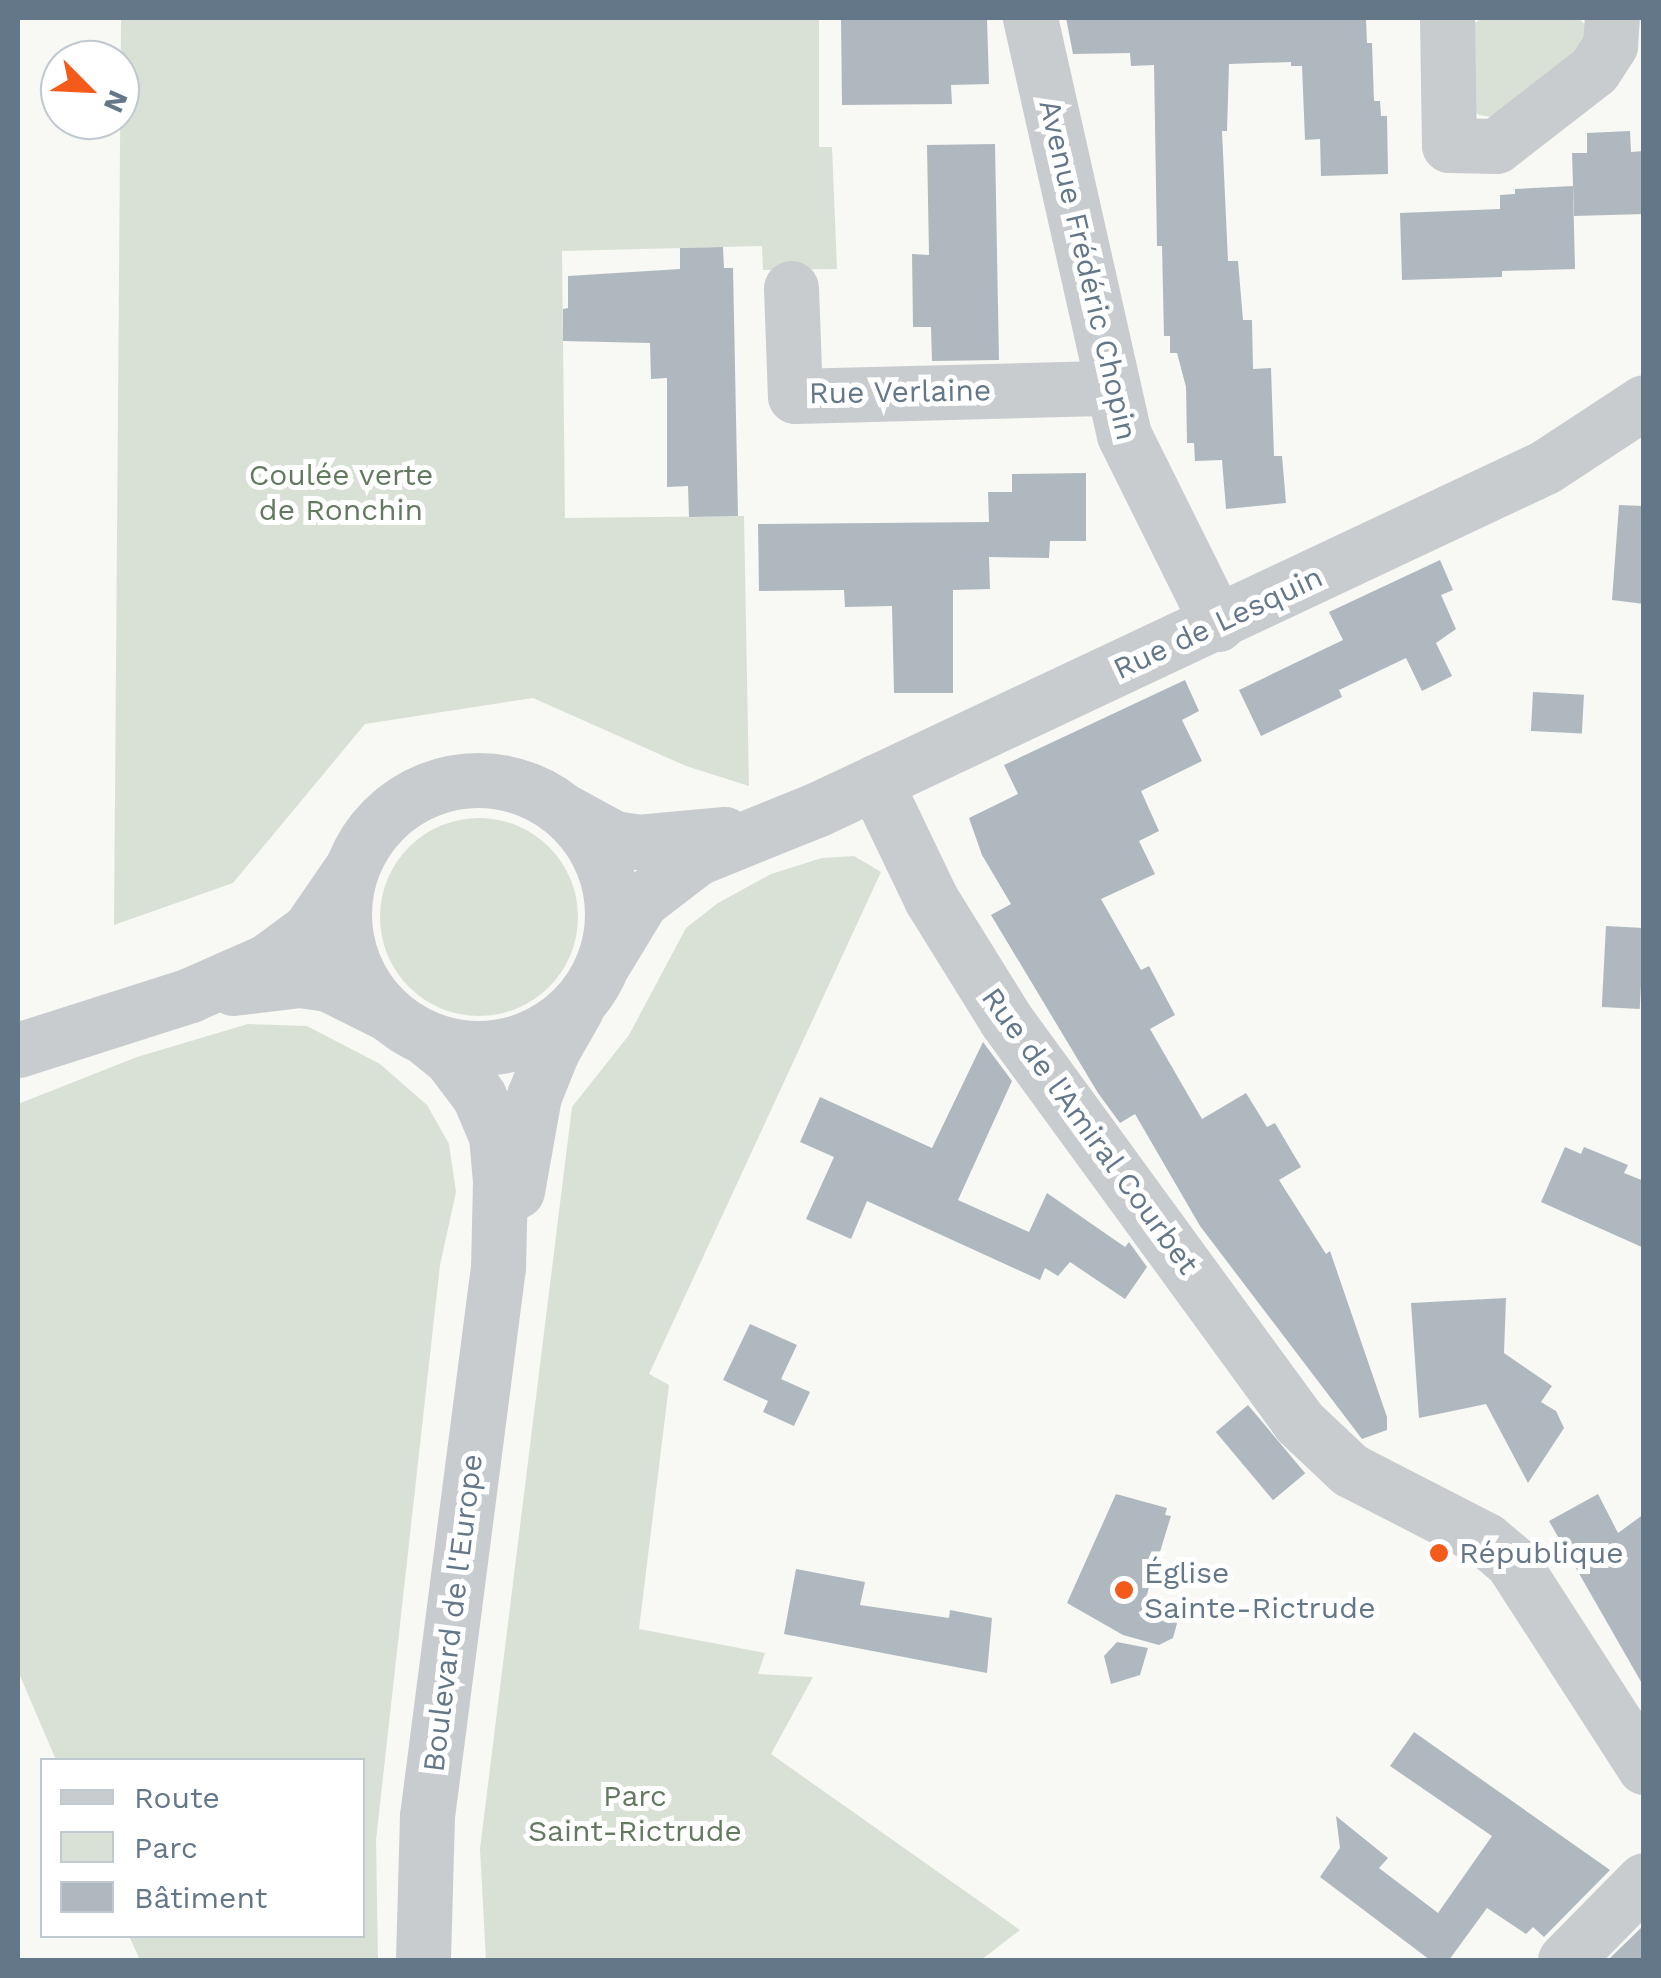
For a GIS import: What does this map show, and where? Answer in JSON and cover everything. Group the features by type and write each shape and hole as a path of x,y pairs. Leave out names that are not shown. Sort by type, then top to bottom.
{"street":[{"name":"Avenue Frédéric Chopin","path":"1030,18 1111,388 1135,462 1218,624"},
{"path":"1447,18 1449,145 1496,146 1594,70 1610,45 1612,18"},
{"name":"Rue Verlaine","path":"790,288 795,396 1111,388"},
{"name":"Rue de Lesquin","path":"498,1267 534,1096 552,1051 641,901 667,877 697,858 875,782 1218,624 1545,466 1644,402"},
{"path":"18,1050 190,994 290,947 326,908 388,816 437,786 494,781 531,791 564,811 589,838 605,871 612,908 595,978 545,1030 512,1044 458,1047 408,1026 346,990 300,980 190,994"},
{"name":"Rue de l'Amiral Courbet","path":"875,782 930,899 1006,1020 1291,1412 1336,1460 1486,1540 1512,1562 1644,1767"},
{"name":"Rue de Lesquin","path":"564,811 614,838 638,842 689,840 782,822"},
{"path":"355,862 345,918 351,955 368,989 466,1076 492,1120 500,1181 498,1267"},
{"name":"Boulevard de l'Europe","path":"423,1960 428,1802 498,1267"},
{"path":"1566,1960 1644,1880"}],"green space":[{"name":"Coulée verte de Ronchin","path":"121,18 819,18 819,147 832,147 837,269 763,270 762,246 562,251 565,518 744,516 749,786 686,766 533,698 365,724 233,883 114,925 120,140 140,140 140,40 121,40"},
{"path":"1482,18 1578,18 1589,28 1592,48 1492,117 1479,115 1471,108 1473,24"},
{"path":"479,818 517,825 549,847 571,879 578,917 571,955 549,987 517,1009 479,1016 441,1009 409,987 387,955 380,917 387,879 409,847 441,825"},
{"name":"Parc Saint-Rictrude","path":"854,856 881,872 649,1374 669,1385 639,1629 765,1653 758,1674 813,1677 771,1754 1020,1930 981,1960 486,1960 480,1849 572,1107 629,1035 686,928 718,903 771,874 822,858"},
{"path":"248,1024 307,1026 380,1064 427,1105 449,1144 456,1192 440,1265 376,1840 378,1960 140,1960 130,1938 365,1938 365,1758 55,1758 18,1671 18,1104 137,1057"}],"building":[{"path":"987,18 989,84 951,85 952,104 842,105 841,19"},
{"path":"1066,18 1366,18 1367,43 1372,43 1374,101 1380,101 1381,116 1387,116 1388,174 1321,176 1320,139 1305,140 1302,66 1291,66 1291,62 1229,64 1227,131 1222,131 1228,261 1238,261 1243,320 1252,320 1253,369 1271,368 1274,456 1282,456 1286,503 1226,509 1222,460 1195,461 1194,443 1187,443 1186,387 1177,353 1170,353 1170,336 1164,336 1162,246 1157,246 1154,65 1131,66 1130,53 1073,54"},
{"path":"1630,131 1631,152 1644,151 1644,214 1574,216 1572,153 1587,153 1587,133"},
{"path":"995,144 999,360 932,361 931,327 913,327 912,254 929,255 927,145"},
{"path":"1573,186 1575,269 1502,271 1502,277 1402,280 1400,213 1500,209 1500,195 1515,194 1515,189"},
{"path":"723,247 724,268 733,268 738,516 689,517 688,486 667,487 667,378 651,379 650,343 563,341 563,309 568,308 568,276 680,269 680,248"},
{"path":"1086,473 1086,541 1050,541 1049,558 989,557 990,589 953,590 953,693 894,693 892,606 845,607 844,590 759,591 758,524 989,522 988,492 1012,492 1012,474"},
{"path":"1619,505 1644,506 1644,604 1612,600"},
{"path":"1440,560 1453,590 1441,595 1456,629 1436,643 1452,676 1422,691 1406,658 1339,690 1342,697 1261,736 1239,690 1343,640 1329,612"},
{"path":"1185,680 1199,711 1182,720 1202,761 1141,791 1159,831 1139,841 1155,874 1101,899 1141,970 1149,966 1175,1015 1150,1029 1202,1119 1246,1093 1267,1127 1275,1123 1301,1167 1279,1180 1326,1254 1330,1251 1387,1417 1387,1430 1362,1439 1200,1226 1135,1114 1120,1123 1098,1093 991,915 1011,904 982,855 969,818 1018,794 1004,765"},
{"path":"1533,692 1584,695 1582,734 1531,731"},
{"path":"1606,926 1644,928 1640,1009 1602,1007"},
{"path":"983,1042 1012,1081 958,1200 1029,1232 1047,1193 1125,1247 1129,1242 1147,1267 1125,1299 1070,1262 1058,1276 1045,1268 1040,1280 867,1201 851,1239 806,1219 834,1157 800,1142 820,1097 932,1148"},
{"path":"1565,1147 1581,1154 1584,1147 1628,1165 1624,1173 1644,1181 1644,1248 1541,1202"},
{"path":"1506,1298 1504,1353 1552,1386 1541,1402 1556,1411 1564,1428 1528,1483 1486,1404 1419,1418 1411,1303"},
{"path":"750,1324 797,1345 781,1379 810,1392 794,1426 763,1412 768,1401 723,1380"},
{"path":"1248,1405 1305,1473 1273,1500 1216,1432"},
{"name":"Église Sainte-Rictrude","path":"1116,1494 1167,1508 1165,1515 1171,1516 1140,1617 1155,1601 1181,1609 1173,1638 1159,1645 1123,1635 1067,1603"},
{"path":"1598,1494 1618,1533 1644,1514 1644,1687 1549,1521"},
{"path":"796,1569 865,1582 860,1605 949,1618 950,1610 992,1618 987,1673 784,1634"},
{"path":"1117,1642 1148,1648 1140,1675 1111,1684 1104,1656"},
{"path":"1414,1732 1610,1870 1544,1937 1533,1927 1526,1934 1487,1908 1449,1960 1430,1960 1320,1877 1340,1848 1336,1816 1388,1858 1379,1868 1438,1913 1492,1836 1390,1766"},
{"path":"1644,1925 1644,1960 1608,1960"}],"place":[{"name":"République","path":"1439,1553"},
{"name":"Église Sainte-Rictrude","path":"1124,1590"}]}
